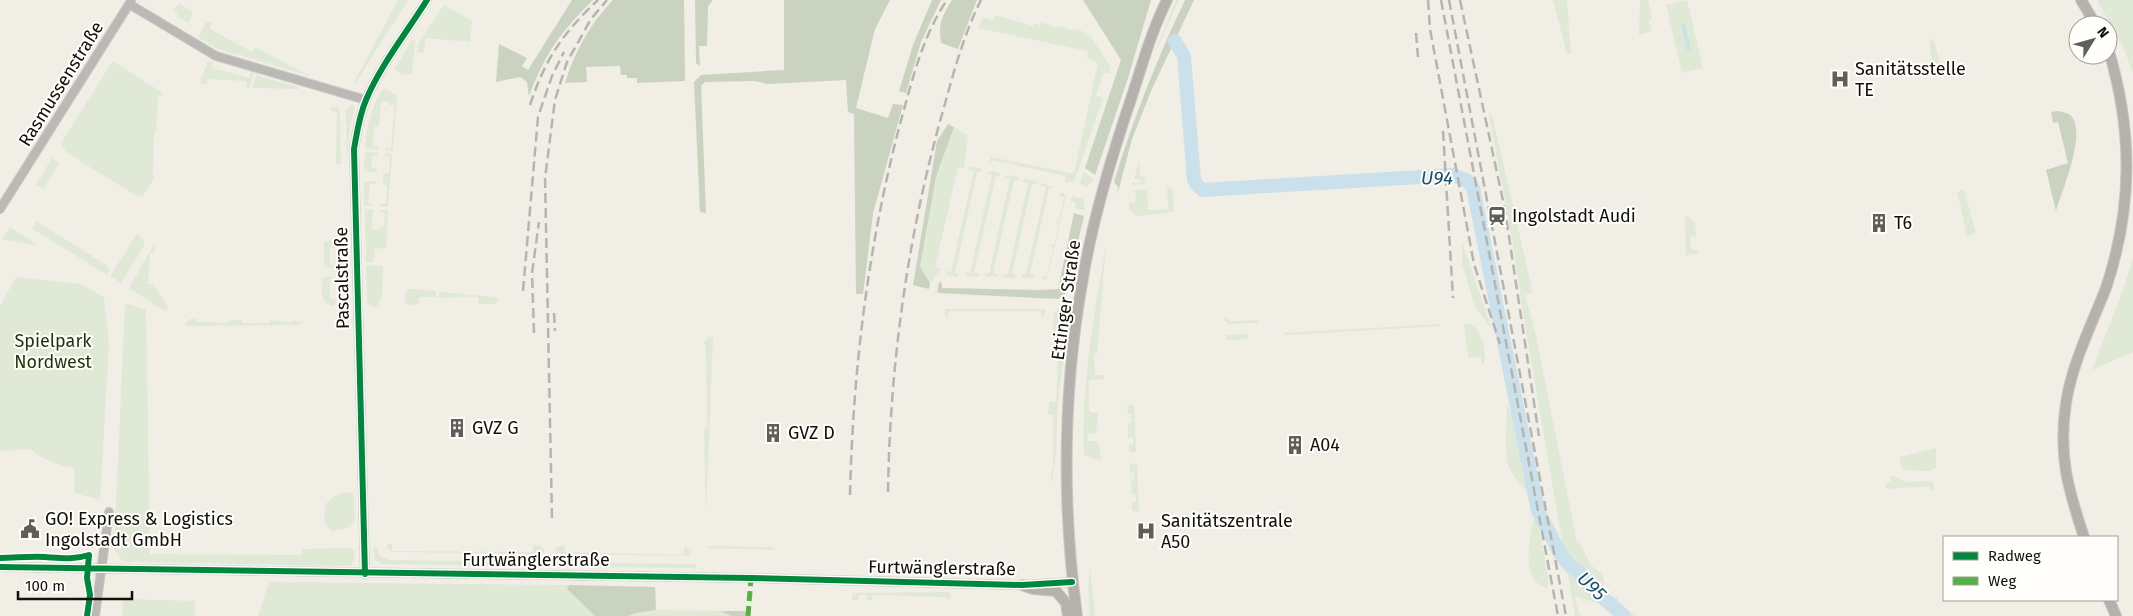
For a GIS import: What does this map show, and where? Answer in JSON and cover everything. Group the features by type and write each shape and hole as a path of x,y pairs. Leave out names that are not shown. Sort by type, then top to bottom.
{"main road":[{"name":"Ettinger Straße","path":"1077,616 1072,582 1068,526 1067,425 1083,278 1099,204 1116,141 1148,46 1167,0"},
{"path":"2081,0 2090,15"},
{"path":"2084,536 2065,472 2063,438 2066,402 2080,354 2122,244 2132,188 2133,153 2129,120 2120,79 2115,65"},
{"path":"1022,585 1033,589 1056,591 1066,603 1068,616"},
{"path":"2109,601 2116,616"}],"street":[{"name":"Pascalstraße","path":"365,574 354,176 356,135 366,100 377,78 427,0"},
{"path":"130,2 216,56 366,100"},
{"name":"Rasmussenstraße","path":"0,209 130,2"},
{"path":"95,616 109,512"},
{"name":"Furtwänglerstraße","path":"0,568 742,578 1022,585 1072,582"}],"green space":[{"path":"398,0 408,0 353,84"},
{"path":"572,0 593,0 571,23 555,44 529,96 527,82 520,77 496,82 499,44 527,58 522,66 528,70"},
{"path":"613,0 684,0 685,81 637,83 637,78 627,78 627,75 621,75 620,66 586,67 587,82 565,83 573,60 584,38"},
{"path":"695,0 713,0 708,6 707,46 699,46 700,66 696,63"},
{"path":"784,0 890,0 875,29 856,108 888,118 893,104 903,105 873,213 863,294 856,294 854,114 848,112 846,80 767,84 755,81 705,82 701,86 706,213 700,212 694,82 701,75 784,70"},
{"path":"932,0 941,0 921,42 906,93 899,91 913,45"},
{"path":"952,0 977,0 958,49 941,43 940,30 942,20"},
{"path":"1083,0 1151,0 1128,78 1095,175 1085,168 1121,60"},
{"path":"1176,0 1179,0 1151,62"},
{"path":"1185,0 1194,0 1151,91 1132,139 1117,196 1118,187 1114,182 1129,135 1155,67"},
{"path":"1553,0 1567,0 1571,54 1567,54"},
{"path":"1640,0 1648,0 1652,18 1649,20 1652,31 1639,35"},
{"path":"1687,0 1703,68 1682,73 1666,5"},
{"path":"2097,0 2133,0 2133,73 2118,38 2118,15 2105,15"},
{"path":"180,3 193,13 188,23 179,17 174,10"},
{"path":"444,5 472,21 470,42 425,38 424,53 417,52 418,44"},
{"path":"995,15 1033,26 1035,23 1040,25 1041,22 1057,28 1058,26 1082,31 1087,36 1090,36 1109,64 1111,74 1104,72 1096,95 1103,98 1074,182 1065,182 1066,176 992,160 989,165 991,157 1074,174 1098,63 1087,58 1088,51 978,28 983,17 993,21"},
{"path":"206,22 212,23 210,29 252,52 255,47 310,76 215,48 198,37"},
{"path":"1930,38 1934,41 1942,70 1937,74 1930,52"},
{"path":"412,40 415,42 412,73 409,75 401,74 395,68"},
{"path":"114,62 163,93 158,98 156,133 154,133 154,179 143,196 140,194 138,197 66,152 61,143"},
{"path":"208,62 213,62 212,68 249,78 251,72 254,73 249,88 247,88 246,81 207,79 207,85 201,84 200,82"},
{"path":"257,74 299,87 299,89 252,88"},
{"path":"385,88 397,96 393,151 385,150 385,148 391,148 395,105 389,105 389,102 381,101 379,127 374,127 373,146 379,147 378,150 365,148 373,107 380,93"},
{"path":"352,104 355,107 350,126 347,161 346,110"},
{"path":"330,107 338,107 340,111 341,164 336,164 337,112 331,111"},
{"path":"2058,111 2072,117 2076,125 2076,136 2072,163 2056,211 2046,170 2068,163 2058,122 2053,123 2051,112"},
{"path":"1489,115 1492,115 1533,293 1525,295 1536,336 1577,543 1580,543 1591,565 1603,575 1604,588 1613,597 1618,597 1618,601 1635,616 1616,616 1600,604 1575,596 1578,611 1582,616 1575,616 1523,314 1513,244"},
{"path":"948,124 954,127 936,177 920,266 930,283 929,289 913,285 937,141"},
{"path":"954,127 968,136 964,168 958,167 935,267 941,269 930,283 920,266 936,177"},
{"path":"365,152 378,153 378,156 373,155 371,168 377,169 377,172 364,171"},
{"path":"385,153 392,154 388,207 380,206 381,204 386,204 387,185 383,185 384,173 389,173 390,157 385,156"},
{"path":"52,158 59,163 43,189 36,184"},
{"path":"1139,161 1140,175 1144,177 1145,184 1132,185 1132,182 1140,183 1141,180 1134,179"},
{"path":"971,167 980,168 983,172 977,172 955,273 960,274 956,277 947,275 945,271 951,272 974,171 968,169"},
{"path":"989,171 998,172 1001,176 996,176 974,272 980,274 977,277 968,277 965,272 970,273 992,175 987,173"},
{"path":"1083,172 1094,179 1087,187 1080,184"},
{"path":"1008,175 1018,177 1020,181 1014,180 993,273 999,275 987,277 984,273 989,274 1010,179 1005,177"},
{"path":"1025,179 1036,181 1037,184 1032,184 1012,273 1017,276 1015,278 1005,278 1002,275 1008,274 1028,183 1022,181"},
{"path":"364,181 376,181 376,184 370,184 368,203 373,206 364,205"},
{"path":"1043,183 1055,188 1049,188 1030,274 1035,276 1033,278 1023,278 1021,274 1026,274 1046,187 1040,185"},
{"path":"1167,187 1172,187 1174,211 1136,216 1130,210 1129,202 1135,203 1136,192 1131,191 1147,189 1148,210 1168,209"},
{"path":"1964,190 1976,233 1967,235 1957,192"},
{"path":"1060,193 1064,193 1066,196 1047,279 1044,280 1041,276 1047,277 1053,247 1048,244 1054,245 1059,223 1053,221 1059,221 1064,197 1059,196"},
{"path":"1072,196 1083,199 1085,210 1075,209 1076,202 1071,201"},
{"path":"365,209 373,209 371,229 380,230 381,226 384,226 385,213 380,212 380,210 388,210 386,249 375,248 374,262 366,262"},
{"path":"1074,213 1084,216 1066,293 1058,299 937,293 939,282 942,283 942,288 1058,289"},
{"path":"1685,215 1693,220 1695,226 1696,236 1690,237 1691,250 1698,250 1699,253 1686,255"},
{"path":"36,221 108,266 107,268 110,270 107,275 33,229"},
{"path":"10,227 38,245 5,240 3,237"},
{"path":"137,234 144,240 144,245 121,283 110,276"},
{"path":"325,241 341,241 334,248 330,248 330,265 335,265 335,267 328,268 324,265"},
{"path":"1462,242 1492,330 1474,304 1462,263"},
{"path":"154,244 155,252 150,253 148,284 154,284 168,308 167,310 161,309 129,288"},
{"path":"1106,245 1097,354 1094,355 1095,375 1104,375 1104,379 1089,380 1089,411 1098,414 1096,433 1087,434 1088,441 1098,441 1101,461 1084,455 1084,402 1089,350"},
{"path":"2133,258 2133,352 2092,370 2123,290"},
{"path":"366,265 383,266 381,299 376,307 369,305 367,302"},
{"path":"328,276 335,277 330,279 330,299 335,299 336,304 332,306 325,301 322,295 323,278"},
{"name":"Spielpark Nordwest","path":"16,277 80,284 104,297 109,344 100,500 75,493 74,468 51,462 30,449 0,451 0,306"},
{"path":"406,290 436,291 436,297 419,297 419,303 416,306 405,304"},
{"path":"439,292 466,294 466,297 439,298"},
{"path":"468,294 498,298 499,301 494,304 478,304 478,297 468,297"},
{"path":"125,303 146,310 150,554 301,555 302,549 349,548 354,551 355,558 350,566 127,562 121,559 114,549"},
{"path":"946,309 1043,309 1045,310 1045,315 1042,317 1041,311 949,311 948,316 946,316 944,314"},
{"path":"1058,310 1063,312 1064,347 1058,404 1056,455 1051,485 1051,471 1053,470 1053,415 1048,415 1049,402 1056,402 1058,358 1051,357 1054,313"},
{"path":"1226,318 1231,321 1259,320 1259,323 1229,324 1224,320"},
{"path":"189,319 196,319 197,322 229,323 232,320 241,320 243,323 268,323 271,320 290,323 292,321 301,322 301,325 185,326"},
{"path":"1441,324 1441,326 1284,335 1285,333"},
{"path":"1464,324 1473,325 1482,339 1485,357 1482,366 1481,357 1468,358"},
{"path":"1248,334 1248,339 1226,340 1226,335"},
{"path":"709,337 713,337 706,516 704,429 707,428 706,346 702,344"},
{"path":"1507,402 1525,455 1549,582 1547,588 1538,583 1532,576 1529,566 1530,543 1535,511 1531,498 1512,474 1507,462"},
{"path":"1127,405 1134,405 1136,452 1129,452 1129,445 1133,445 1133,437 1128,438 1128,423 1132,423"},
{"path":"1936,448 1936,468 1929,471 1903,470 1899,457"},
{"path":"1137,463 1139,511 1132,511 1132,502 1136,502 1135,494 1132,494 1131,480 1135,479 1134,472 1130,472 1130,464"},
{"path":"1893,475 1905,482 1931,481 1934,483 1934,489 1930,492 1929,486 1886,489 1886,483 1891,482 1890,476"},
{"path":"348,492 354,495 355,521 348,528 332,531 325,521 327,502 336,495"},
{"path":"388,544 392,544 392,551 533,552 533,545 541,546 545,551 542,554 392,552 387,548"},
{"path":"564,545 565,552 683,555 684,548 686,547 691,552 691,555 687,556 556,554 555,548"},
{"path":"710,546 773,547 773,550 708,548"},
{"path":"373,547 376,548 381,557 389,560 545,562 545,567 382,564 375,560"},
{"path":"555,562 696,564 696,568 555,567"},
{"path":"1090,566 1095,616 1090,616 1088,588"},
{"path":"271,582 569,585 568,589 595,616 258,616 268,585"},
{"path":"569,585 655,587 656,610 628,616 595,616 567,589"},
{"path":"948,592 952,597 948,600 945,597 873,595 872,600 867,600 867,595 859,595 858,601 852,600 853,593"},
{"path":"123,599 195,601 195,616 122,616"},
{"path":"656,610 720,611 731,616 628,616"},
{"path":"720,611 747,611 746,616 731,616"}],"water":[{"path":"1685,24 1691,50 1687,51 1681,25"}],"waterway":[{"name":"U94","path":"1175,41 1180,47"},
{"name":"U94","path":"1175,41 1184,56 1194,180 1203,190 1453,175 1468,181 1473,188 1538,511 1561,555 1594,590 1624,616"},
{"name":"U95","path":"1584,579 1624,616"}],"railway":[{"path":"530,105 542,74 556,48 575,24 598,0"},
{"path":"552,518 545,178 555,100 567,62 591,19 607,0"},
{"path":"850,495 859,354 864,308 879,216 900,124 924,44 947,0"},
{"path":"888,492 897,346 903,298 920,202 931,154 964,39 981,0"},
{"path":"1428,0 1430,29 1474,264 1500,344"},
{"path":"1441,0 1558,616"},
{"path":"1449,0 1566,616"},
{"path":"1460,0 1505,210 1539,436"},
{"path":"1416,33 1418,57"},
{"path":"523,291 538,117 552,76 564,52"},
{"path":"1443,131 1453,298"},
{"path":"534,333 532,273 539,222"},
{"path":"554,313 555,331"}],"marked path":[{"path":"748,616 751,578"}],"cycle path":[{"path":"365,574 354,149 358,124 372,87 386,62 427,0"},
{"path":"0,558 72,558 89,555 87,578 90,595 87,616"},
{"path":"0,567 751,578 1022,585 1072,582"}],"place":[{"name":"Sanitätsstelle TE","path":"1840,79"},
{"name":"Ingolstadt Audi","path":"1497,216"},
{"name":"T6","path":"1879,223"},
{"name":"GVZ G","path":"457,428"},
{"name":"GVZ D","path":"773,433"},
{"name":"A04","path":"1295,445"},
{"name":"GO! Express & Logistics Ingolstadt GmbH","path":"30,529"},
{"name":"Sanitätszentrale A50","path":"1146,531"}]}
